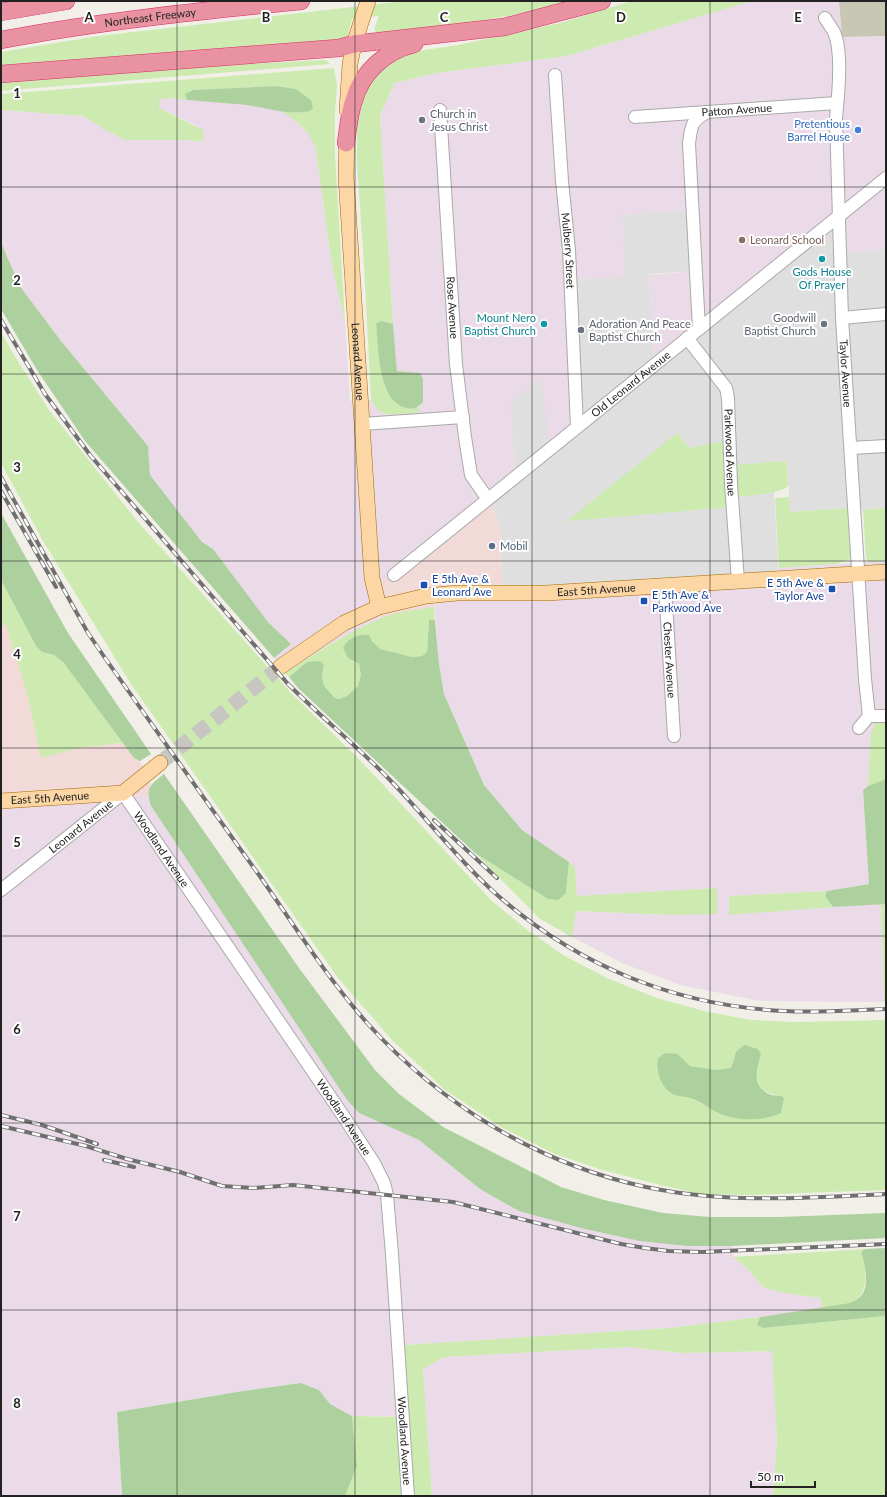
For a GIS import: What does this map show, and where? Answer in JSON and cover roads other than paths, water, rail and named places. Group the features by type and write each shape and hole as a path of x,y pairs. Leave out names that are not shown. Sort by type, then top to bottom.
{"highway":[{"path":"1,12 66,1"},
{"name":"Northeast Freeway","path":"1,40 85,26 202,11 301,1"},
{"path":"346,143 353,102 357,90 370,70 386,55 403,47 512,25 602,1"},
{"path":"1,74 334,48 354,44 483,30"}],"main road":[{"name":"Leonard Avenue","path":"368,1 354,44 350,64 346,143 346,177 372,578 379,607"},
{"name":"East 5th Avenue","path":"379,607 426,596 457,593 547,593 886,572"},
{"path":"280,667 344,623 379,607"},
{"name":"Leonard Avenue","path":"123,793 160,763"},
{"name":"East 5th Avenue","path":"1,801 123,793"}],"street":[{"name":"Taylor Avenue","path":"826,18 834,33 837,49 839,87 836,119 842,318 865,679 869,716"},
{"name":"Mulberry Street","path":"555,75 562,181 569,250 577,427"},
{"name":"Patton Avenue","path":"635,117 837,103"},
{"name":"Rose Avenue","path":"440,110 455,350 463,417 471,475 487,498"},
{"path":"699,328 689,144 690,130 694,122 700,116 708,112"},
{"name":"Old Leonard Avenue","path":"394,575 487,498 886,178"},
{"path":"842,318 886,314"},
{"name":"Parkwood Avenue","path":"687,338 726,388 728,398 731,484 738,581"},
{"path":"362,424 463,417"},
{"path":"851,448 886,446"},
{"name":"Chester Avenue","path":"665,585 674,736"},
{"path":"859,728 869,716 886,716"},
{"name":"Leonard Avenue","path":"1,890 123,793"},
{"name":"Woodland Avenue","path":"123,793 374,1162 384,1183 389,1212 408,1496"}],"tunnel":[{"path":"160,763 280,667"}],"railway":[{"path":"1,320 45,394 90,455 288,684 390,780 481,880 527,919 560,942 594,961 630,978 667,991 705,1001 745,1007 798,1012 886,1009"},
{"path":"1,477 88,633 311,951 368,1024 427,1080 460,1105 494,1127 530,1147 606,1177 646,1187 706,1196 736,1198 796,1198 886,1194"},
{"path":"1,491 56,587"},
{"path":"434,820 497,878"},
{"path":"1,1115 42,1125 97,1144"},
{"path":"1,1126 86,1146 127,1159 180,1172 222,1186 253,1188 293,1185 453,1202 621,1244 645,1248 669,1251 702,1252 886,1244"},
{"path":"104,1160 134,1167"}],"place":[{"name":"Church in Jesus Christ","path":"422,120"},
{"name":"Pretentious Barrel House","path":"858,130"},
{"name":"Leonard School","path":"742,240"},
{"name":"Gods House Of Prayer","path":"822,259"},
{"name":"Mount Nero Baptist Church","path":"544,324"},
{"name":"Goodwill Baptist Church","path":"824,324"},
{"name":"Adoration And Peace Baptist Church","path":"581,330"},
{"name":"Mobil","path":"492,546"},
{"name":"E 5th Ave & Leonard Ave","path":"424,585"},
{"name":"E 5th Ave & Taylor Ave","path":"832,589"},
{"name":"E 5th Ave & Parkwood Ave","path":"644,601"}]}
